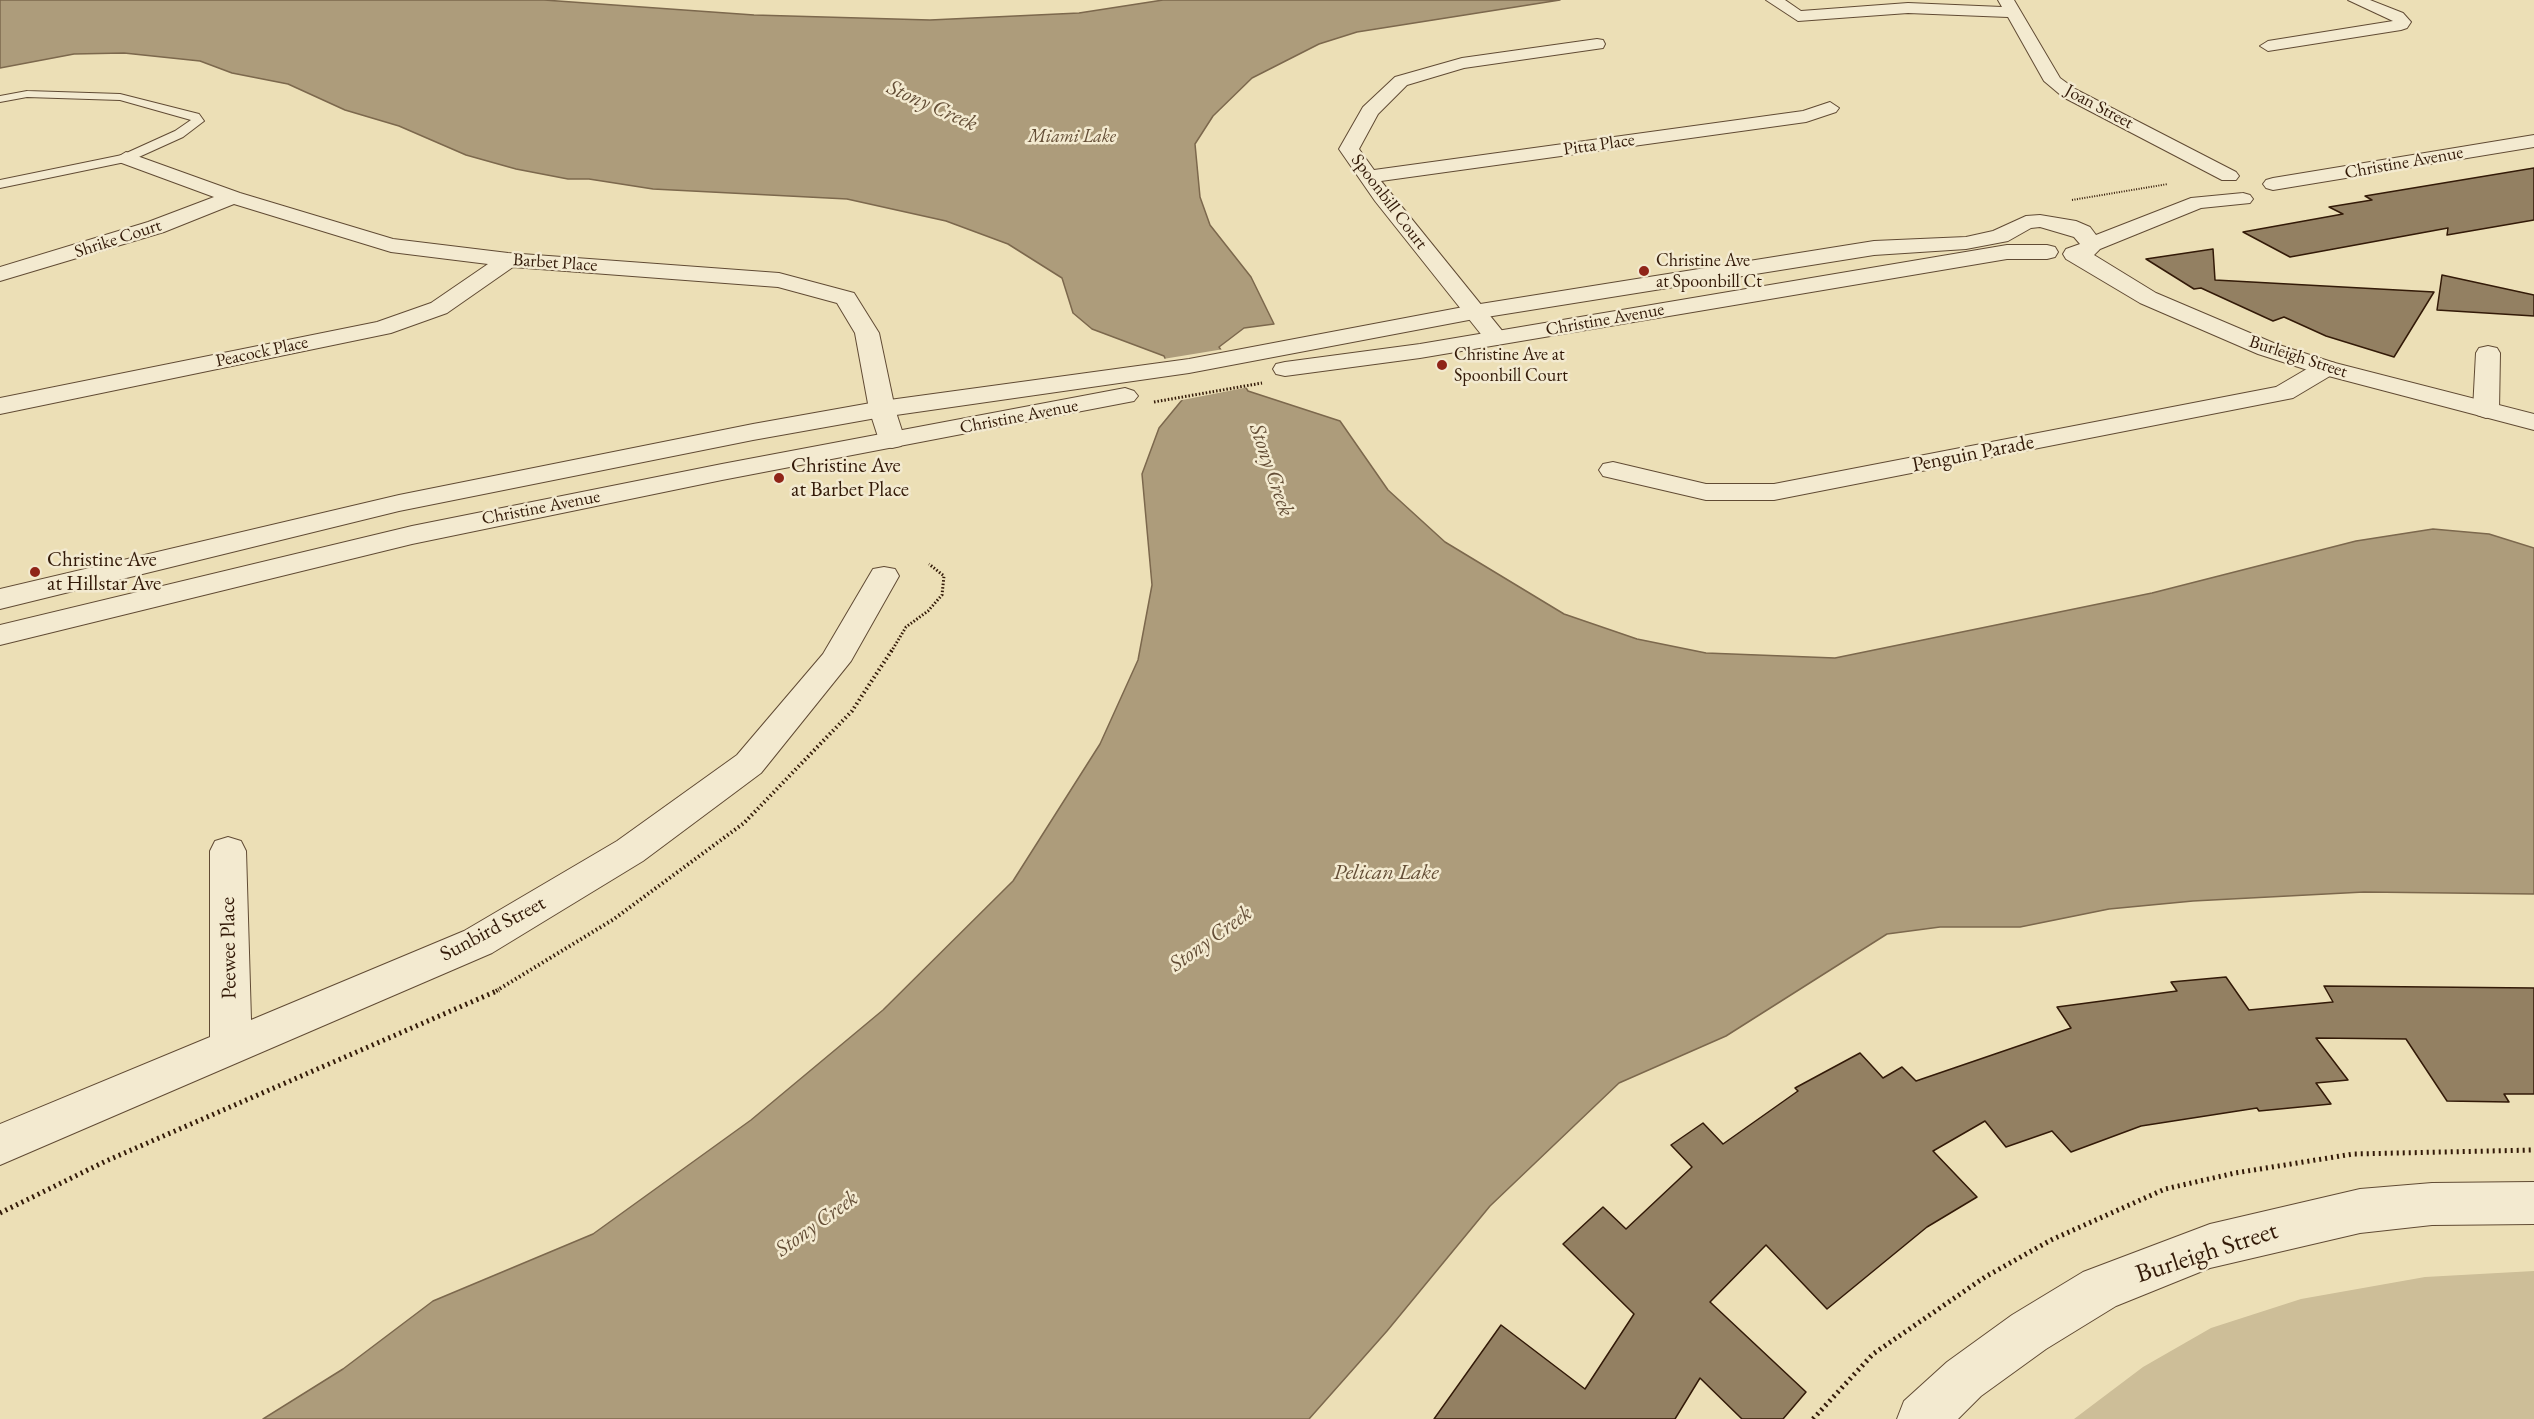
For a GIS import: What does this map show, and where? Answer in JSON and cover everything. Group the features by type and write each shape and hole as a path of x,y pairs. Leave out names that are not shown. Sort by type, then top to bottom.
{"street":[{"path":"1774,0 1798,16 1908,8 2009,6"},
{"path":"2268,46 2401,25 2403,22 2397,16 2356,0"},
{"name":"Joan Street","path":"2009,6 2053,81 2069,93 2245,180 2226,193 2243,199"},
{"name":"Spoonbill Court","path":"1496,338 1348,149 1370,111 1401,81 1462,63 1597,44"},
{"name":"Pitta Place","path":"1368,177 1806,116 1830,108"},
{"name":"Christine Avenue","path":"1262,369 1474,312 1874,248 1988,240 2026,222 2099,218 2245,180 2534,141"},
{"name":"Barbet Place","path":"126,158 233,197 391,245 508,260 779,280 846,298 867,333 882,409 892,440"},
{"path":"2012,229 2013,236 2022,243 2047,252 2084,249 2198,202 2243,199 2265,202 2280,199 2283,192 2245,180"},
{"name":"Shrike Court","path":"0,274 156,228 233,197"},
{"name":"Burleigh Street","path":"2053,222 2082,232 2084,249 2148,298 2211,327 2326,368 2534,422"},
{"name":"Christine Avenue","path":"0,635 412,535 1134,391 1262,369 1496,338 2007,252 2047,252"},
{"name":"Peacock Place","path":"0,406 383,328 439,308 468,291 508,260"},
{"path":"2486,410 2488,353"},
{"name":"Penguin Parade","path":"1612,470 1706,492 1774,492 2284,393 2326,368"},
{"name":"Christine Avenue","path":"0,599 399,503 753,432 882,409 1134,391"},
{"name":"Sunbird Street","path":"0,1145 478,942 630,851 749,764 835,661 884,576"},
{"name":"Peewee Place","path":"228,851 231,1045"},
{"name":"Burleigh Street","path":"1922,1419 1964,1379 2039,1326 2100,1289 2210,1246 2360,1211 2432,1204 2534,1203"}],"lane":[{"path":"0,99 27,94 120,97 195,117 198,121 179,135 126,158 0,184"}],"path":[{"path":"2072,200 2175,183"},
{"path":"1134,391 1262,369"}],"shaded area":[{"path":"2534,1271 2534,1419 2074,1419 2143,1367 2211,1328 2301,1299 2425,1277"}],"water":[{"name":"Pelican Lake","path":"0,0 544,0 754,15 930,20 1079,13 1163,0 1560,0 1357,32 1319,44 1252,78 1213,116 1195,144 1200,197 1210,225 1251,277 1274,324 1244,328 1219,347 1248,391 1340,421 1388,490 1445,542 1564,614 1637,639 1706,653 1835,658 2152,593 2356,541 2433,529 2489,534 2534,548 2534,894 2364,892 2193,901 2109,909 2020,927 1940,927 1887,934 1726,1036 1619,1083 1490,1206 1387,1331 1309,1419 263,1419 343,1369 433,1301 593,1234 751,1120 883,1010 1013,881 1100,744 1138,660 1152,585 1142,474 1159,428 1182,400 1164,356 1092,329 1073,313 1062,278 1008,244 946,221 847,199 653,189 589,179 568,179 516,169 466,155 399,126 345,110 288,84 232,73 200,61 124,53 74,54 0,68"}],"pier":[{"path":"1224,349 1249,387 1177,401 1163,359"}],"building":[{"path":"2534,168 2534,220 2447,235 2448,228 2290,257 2243,232 2343,214 2329,207 2372,200 2365,196"},
{"path":"2213,249 2215,280 2434,292 2394,357 2326,336 2284,317 2273,321 2201,288 2194,289 2146,259"},
{"path":"2442,275 2534,295 2534,316 2437,310"},
{"path":"2226,977 2249,1010 2333,1002 2324,986 2534,988 2534,1094 2504,1094 2509,1102 2447,1101 2406,1039 2316,1038 2348,1080 2316,1083 2331,1104 2259,1111 2257,1108 2141,1126 2071,1152 2052,1131 2006,1147 1985,1121 1933,1151 1977,1197 1927,1227 1827,1309 1766,1245 1710,1302 1806,1392 1783,1419 1742,1419 1700,1378 1675,1419 1434,1419 1501,1325 1585,1389 1634,1314 1563,1244 1603,1207 1626,1229 1692,1167 1671,1145 1703,1123 1723,1144 1798,1091 1795,1088 1860,1053 1883,1078 1902,1067 1916,1081 2071,1028 2057,1007 2177,991 2171,982"}],"place":[{"name":"Christine Ave at Spoonbill Ct","path":"1644,271"},
{"name":"Christine Ave at Spoonbill Court","path":"1442,365"},
{"name":"Christine Ave at Barbet Place","path":"779,478"},
{"name":"Christine Ave at Hillstar Ave","path":"35,572"}],"water label":[{"name":"Stony Creek","path":"932,106"},
{"name":"Miami Lake","path":"1072,137"},
{"name":"Stony Creek","path":"1271,470"},
{"name":"Stony Creek","path":"1211,939"},
{"name":"Stony Creek","path":"817,1224"}]}
